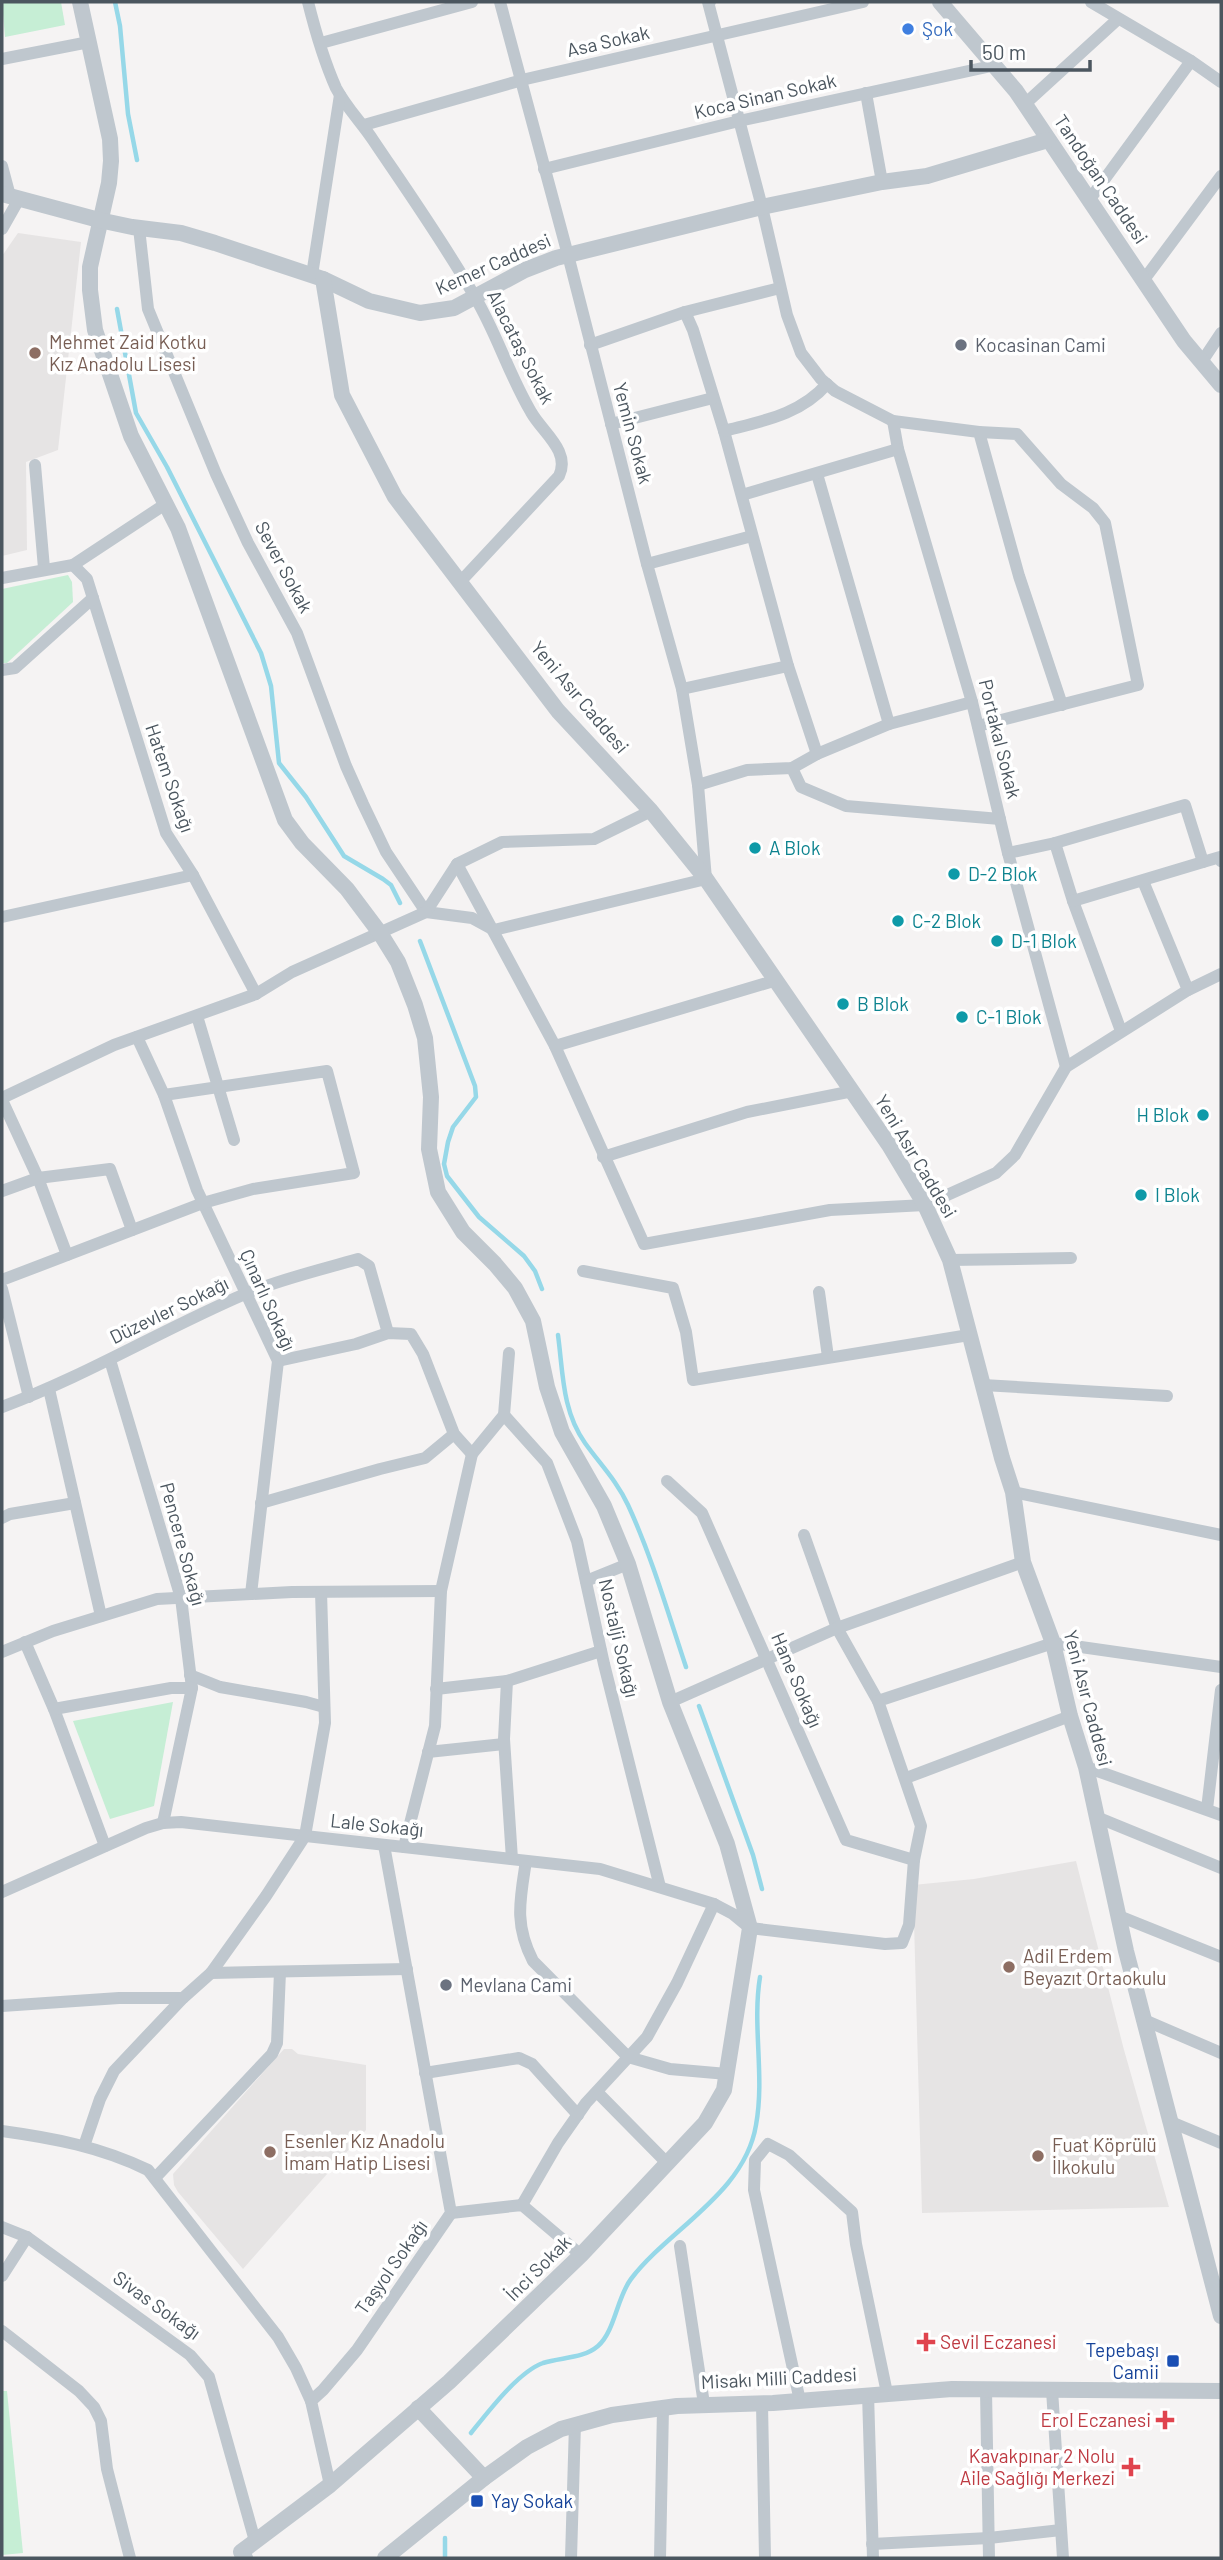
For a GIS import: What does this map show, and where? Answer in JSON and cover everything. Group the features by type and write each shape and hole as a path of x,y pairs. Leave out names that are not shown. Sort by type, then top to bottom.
{"street":[{"path":"80,2 110,139 109,183 90,267 95,330 114,393 131,436 167,503 285,820 302,843 346,889 380,933 398,962 425,1038 430,1087 429,1149 438,1192 463,1232 495,1264 514,1288 533,1321 547,1387 562,1432 604,1507 628,1564 670,1702 727,1844 750,1928 885,1944 902,1943 909,1925 914,1860 921,1826 878,1701 837,1629 804,1535"},
{"name":"Alacataş Sokak","path":"308,2 340,95 363,125 476,297 494,329 532,414 557,447 563,468 559,476 461,581"},
{"path":"321,43 472,2"},
{"name":"Yemin Sokak","path":"500,2 682,689 698,785 706,879"},
{"path":"710,2 716,36 762,207 786,315 801,353 812,370 849,399 893,421 1017,434 1062,484 1093,508 1105,523 1138,685 978,726"},
{"name":"Asa Sokak","path":"363,125 520,81 863,2"},
{"name":"Tandoğan Caddesi","path":"940,2 1026,103 1143,281 1201,363 1221,385"},
{"path":"1091,2 1191,61 1221,82"},
{"path":"1026,103 1118,19"},
{"path":"2,59 89,41"},
{"path":"1090,199 1191,61"},
{"name":"Koca Sinan Sokak","path":"544,169 739,121 996,65"},
{"path":"866,93 882,182"},
{"path":"317,277 340,95"},
{"name":"Kemer Caddesi","path":"10,197 99,220 181,233 317,277 369,301 420,313 445,311 524,270 568,254 762,207 882,182 927,176 1048,140"},
{"path":"2,166 10,197 2,229"},
{"path":"1143,281 1221,176"},
{"name":"Sever Sokak","path":"139,228 148,309 216,474 248,543 298,633 346,766 368,816 386,852 426,912"},
{"name":"Yeni Asır Caddesi","path":"317,277 345,401 395,497 558,711 651,811 706,879 890,1145 925,1205 950,1260 1013,1492 1023,1562 1053,1643 1070,1716 1086,1767 1143,2019 1221,2316"},
{"path":"590,345 685,312 780,288"},
{"path":"685,312 724,431 788,666 817,754"},
{"path":"1201,363 1221,333"},
{"path":"724,431 785,415 814,397 827,384"},
{"path":"611,424 713,398"},
{"name":"Portakal Sokak","path":"893,421 898,449 972,702 1008,853 1066,1067"},
{"path":"979,432 1018,576 1062,705"},
{"path":"742,495 898,449"},
{"path":"35,465 44,568"},
{"path":"817,474 890,724"},
{"path":"2,578 44,568 73,565 167,503"},
{"path":"647,564 752,536"},
{"name":"Hatem Sokağı","path":"73,565 84,574 93,598 161,822 171,844 193,875 256,993"},
{"path":"2,670 15,668 93,598"},
{"path":"682,689 788,666"},
{"path":"698,785 747,770 792,768 817,754 890,724 972,702"},
{"path":"792,768 801,788 846,806 1000,819"},
{"path":"1008,853 1055,843 1185,804 1203,862"},
{"path":"426,912 457,864 502,842 594,839 651,811"},
{"path":"1055,843 1073,901 1121,1031"},
{"path":"1073,901 1220,857 1221,861"},
{"path":"457,864 555,1046 644,1244 830,1210 925,1205 996,1173 1015,1155 1066,1067 1188,990 1221,974"},
{"path":"2,917 193,875"},
{"path":"67,1255 38,1178 2,1099 114,1045 256,993 292,972 426,912 472,918 494,930 706,879"},
{"path":"1143,881 1188,990"},
{"path":"555,1046 777,980"},
{"path":"197,1016 234,1140"},
{"name":"Çınarlı Sokağı","path":"137,1037 164,1095 203,1203 278,1361 251,1594"},
{"path":"2,1280 203,1203 253,1189 354,1173 327,1071 164,1095"},
{"path":"603,1157 747,1112 853,1091"},
{"path":"2,1191 38,1178 110,1169 132,1230"},
{"path":"950,1260 1071,1258"},
{"name":"Düzevler Sokağı","path":"2,1407 49,1389 246,1294 358,1259 369,1266 388,1334"},
{"path":"583,1271 673,1288 686,1332 693,1380 969,1335"},
{"path":"2,1289 29,1397"},
{"path":"820,1292 828,1357"},
{"path":"278,1361 388,1334 411,1334 423,1354 454,1434 472,1454"},
{"path":"404,1847 435,1726 441,1591 472,1454 504,1415 509,1353"},
{"name":"Pencere Sokağı","path":"110,1360 181,1598 191,1682 163,1823"},
{"path":"983,1385 1167,1396"},
{"path":"49,1389 101,1616"},
{"name":"Nostalji Sokağı","path":"504,1415 547,1463 577,1541 601,1651 660,1887"},
{"path":"261,1503 425,1458 454,1434"},
{"name":"Hane Sokağı","path":"667,1481 702,1513 846,1840 914,1860"},
{"path":"1013,1492 1221,1535"},
{"path":"2,1518 10,1514 75,1503"},
{"path":"670,1702 837,1629 1023,1562"},
{"path":"586,1581 628,1564"},
{"path":"2,1651 157,1599 321,1592 441,1591"},
{"path":"84,2146 100,2099 114,2071 183,1998 211,1973 305,1836 325,1723 321,1592"},
{"path":"25,1642 54,1709 105,1846"},
{"path":"878,1701 1053,1643 1221,1667"},
{"path":"436,1689 507,1681 601,1651"},
{"path":"507,1681 504,1744 512,1859"},
{"path":"54,1709 191,1682 324,1707"},
{"path":"1207,1809 1221,1690"},
{"path":"906,1778 1070,1716"},
{"path":"428,1752 504,1744"},
{"path":"1086,1767 1221,1815"},
{"path":"1099,1818 1221,1868"},
{"name":"Lale Sokağı","path":"2,1892 163,1823 181,1822 600,1869 714,1904 733,1914 750,1928"},
{"name":"Taşyol Sokağı","path":"311,2402 356,2350 451,2213 384,1845"},
{"path":"526,1861 519,1910 520,1927 523,1942 533,1961 628,2057 670,2069 727,2074"},
{"path":"522,2205 558,2143 578,2115 647,2037 662,2012 714,1904"},
{"path":"1119,1916 1221,1957"},
{"name":"İnci Sokak","path":"239,2556 330,2485 504,2330 581,2255 668,2164 713,2112 724,2090 750,1928"},
{"path":"211,1973 407,1969"},
{"path":"156,2177 272,2054 277,2043 280,1972"},
{"path":"2,2006 119,1998 183,1998"},
{"path":"1143,2019 1221,2053"},
{"path":"425,2073 519,2058 532,2064 578,2115"},
{"path":"597,2092 668,2164"},
{"path":"1171,2122 1221,2143"},
{"path":"2,2131 118,2155 148,2169 156,2177 278,2336 292,2360 311,2402 330,2485"},
{"path":"800,2401 754,2190 755,2160 768,2144 789,2155 852,2212 856,2245 887,2393"},
{"path":"451,2213 522,2205 581,2255"},
{"name":"Sivas Sokağı","path":"2,2227 27,2237 201,2365 209,2377 255,2541"},
{"path":"2,2276 27,2237"},
{"path":"680,2246 704,2404"},
{"path":"2,2331 79,2391 94,2407 101,2421 107,2469 130,2558"},
{"name":"Misakı Milli Caddesi","path":"385,2558 527,2447 545,2436 575,2424 612,2415 704,2404 762,2404 952,2389 1221,2391"},
{"path":"986,2390 989,2558"},
{"path":"1052,2390 1063,2558"},
{"path":"868,2394 873,2558"},
{"path":"762,2404 765,2558"},
{"path":"418,2408 484,2478"},
{"path":"660,2558 663,2408"},
{"path":"571,2558 575,2424"},
{"path":"872,2544 989,2538 1061,2530"}],"shaded area":[{"name":"Mehmet Zaid Kotku Kız Anadolu Lisesi","path":"18,233 81,242 58,450 26,462 27,550 2,556 2,256"},
{"path":"1076,1861 1124,2050 1169,2207 922,2213 913,1885 974,1879"},
{"name":"Esenler Kız Anadolu İmam Hatip Lisesi","path":"284,2049 292,2049 298,2054 366,2065 366,2130 243,2269 178,2192 173,2174"}],"green space":[{"path":"2,2 61,2 65,25 5,37"},
{"path":"68,575 72,582 73,602 7,663 2,663 2,589"},
{"path":"173,1702 154,1806 110,1819 73,1721"},
{"path":"2,2391 7,2391 23,2553 2,2555"}],"waterway":[{"path":"115,2 120,26 128,114 137,160"},
{"path":"117,309 136,413 167,467 261,653 271,686 279,763 306,797 344,856 391,885 400,903"},
{"path":"420,941 475,1086 476,1097 453,1127 448,1142 444,1164 447,1176 479,1217 524,1256 535,1271 542,1289"},
{"path":"558,1335 565,1391 577,1431 624,1496 652,1565 686,1667"},
{"path":"699,1706 753,1855 762,1889"},
{"path":"471,2433 504,2393 533,2368 550,2361 586,2353 598,2346 608,2332 631,2279 665,2243 704,2209 737,2171 749,2149 756,2125 760,1977"},
{"path":"445,2538 445,2558"}],"place":[{"name":"Şok","path":"908,29"},
{"name":"Kocasinan Cami","path":"961,345"},
{"name":"Mehmet Zaid Kotku Kız Anadolu Lisesi","path":"35,353"},
{"name":"A Blok","path":"755,848"},
{"name":"D-2 Blok","path":"954,874"},
{"name":"C-2 Blok","path":"898,921"},
{"name":"D-1 Blok","path":"997,941"},
{"name":"B Blok","path":"843,1004"},
{"name":"C-1 Blok","path":"962,1017"},
{"name":"H Blok","path":"1203,1115"},
{"name":"I Blok","path":"1141,1195"},
{"name":"Adil Erdem Beyazıt Ortaokulu","path":"1009,1967"},
{"name":"Mevlana Cami","path":"446,1985"},
{"name":"Esenler Kız Anadolu İmam Hatip Lisesi","path":"270,2152"},
{"name":"Fuat Köprülü İlkokulu","path":"1038,2156"},
{"name":"Sevil Eczanesi","path":"926,2342"},
{"name":"Tepebaşı Camii","path":"1173,2361"},
{"name":"Erol Eczanesi","path":"1165,2420"},
{"name":"Kavakpınar 2 Nolu Aile Sağlığı Merkezi","path":"1131,2467"},
{"name":"Yay Sokak","path":"477,2501"}]}
